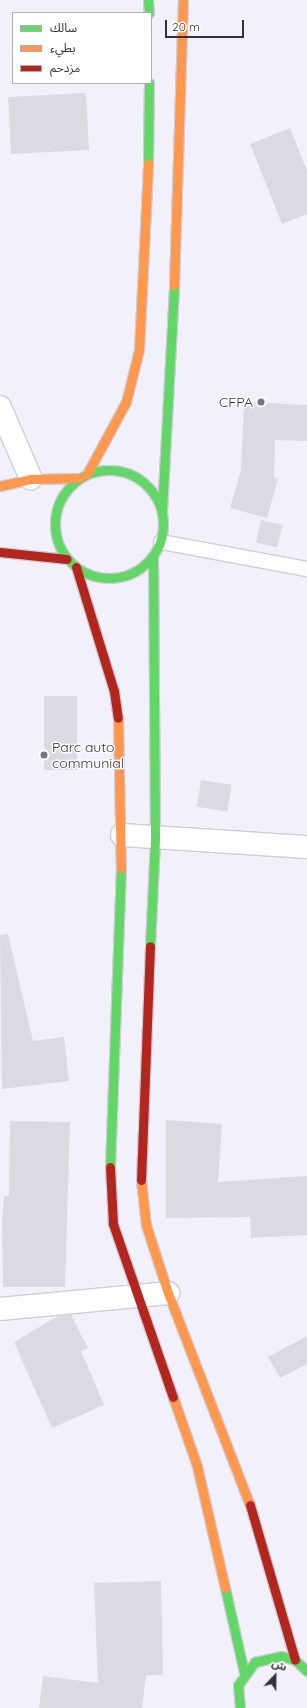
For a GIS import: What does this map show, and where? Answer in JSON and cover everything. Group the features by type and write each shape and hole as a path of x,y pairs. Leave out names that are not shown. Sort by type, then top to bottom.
{"main road":[{"path":"148,0 149,12"},
{"path":"149,84 146,252 139,350 124,409 84,476 62,496 55,515 55,535 66,558 76,567 95,577 116,578 130,575 153,557 161,542 179,184 183,0"},
{"path":"0,486 31,479 84,476 114,470 139,478 157,498 162,510"},
{"path":"0,552 66,558"},
{"path":"153,557 155,838 139,1166 146,1225 168,1293 245,1488 295,1660 307,1671"},
{"path":"76,567 118,713 122,835 110,1167 113,1224 136,1297 197,1466 244,1672"},
{"path":"240,1708 238,1685 244,1672 268,1657 295,1660"}],"street":[{"path":"0,407 31,479"},
{"path":"122,835 307,846"},
{"path":"0,1308 168,1293"}],"lane":[{"path":"161,542 307,568"}],"building":[{"path":"86,93 89,150 11,154 8,97"},
{"path":"290,128 307,171 307,214 282,224 250,144"},
{"path":"244,402 307,405 307,441 275,440 274,478 278,479 267,518 230,508 241,470"},
{"path":"261,520 282,525 277,547 256,542"},
{"path":"44,696 77,696 77,770 44,770"},
{"path":"201,780 232,785 227,812 197,807"},
{"path":"8,934 33,1041 64,1037 69,1081 2,1089 0,935"},
{"path":"166,1120 222,1124 218,1182 307,1176 307,1235 251,1238 250,1217 166,1218"},
{"path":"10,1121 70,1122 65,1287 3,1287 2,1223 4,1196 9,1196"},
{"path":"71,1315 88,1348 81,1351 104,1405 52,1428 14,1342 58,1316"},
{"path":"307,1336 307,1364 280,1378 268,1357"},
{"path":"161,1581 163,1675 146,1675 142,1708 39,1708 43,1676 98,1683 94,1583"}],"traffic: fast":[{"path":"148,0 149,12"},
{"path":"148,163 149,84"},
{"path":"162,510 174,285"},
{"path":"109,470 130,474 148,485 159,503 163,524 159,545 148,563 130,574 109,578 88,574 70,563 59,545 55,524 59,503 70,485 88,474 109,470"},
{"path":"150,946 155,838 153,557"},
{"path":"110,1167 121,868"},
{"path":"225,1588 244,1672"},
{"path":"240,1708 238,1685 255,1662 281,1656 295,1660 307,1671"}],"traffic: slow":[{"path":"174,285 183,0"},
{"path":"87,474 126,402 139,350 148,163"},
{"path":"0,486 31,479 80,478"},
{"path":"118,718 121,868"},
{"path":"141,1180 146,1225 168,1293 250,1505"},
{"path":"173,1397 197,1466 225,1588"}],"traffic: jam":[{"path":"0,552 67,559"},
{"path":"76,567 114,691 118,718"},
{"path":"141,1180 150,946"},
{"path":"110,1167 113,1224 173,1397"},
{"path":"250,1505 295,1660"}],"place":[{"name":"CFPA","path":"261,402"},
{"name":"Parc auto communial","path":"44,755"}]}
